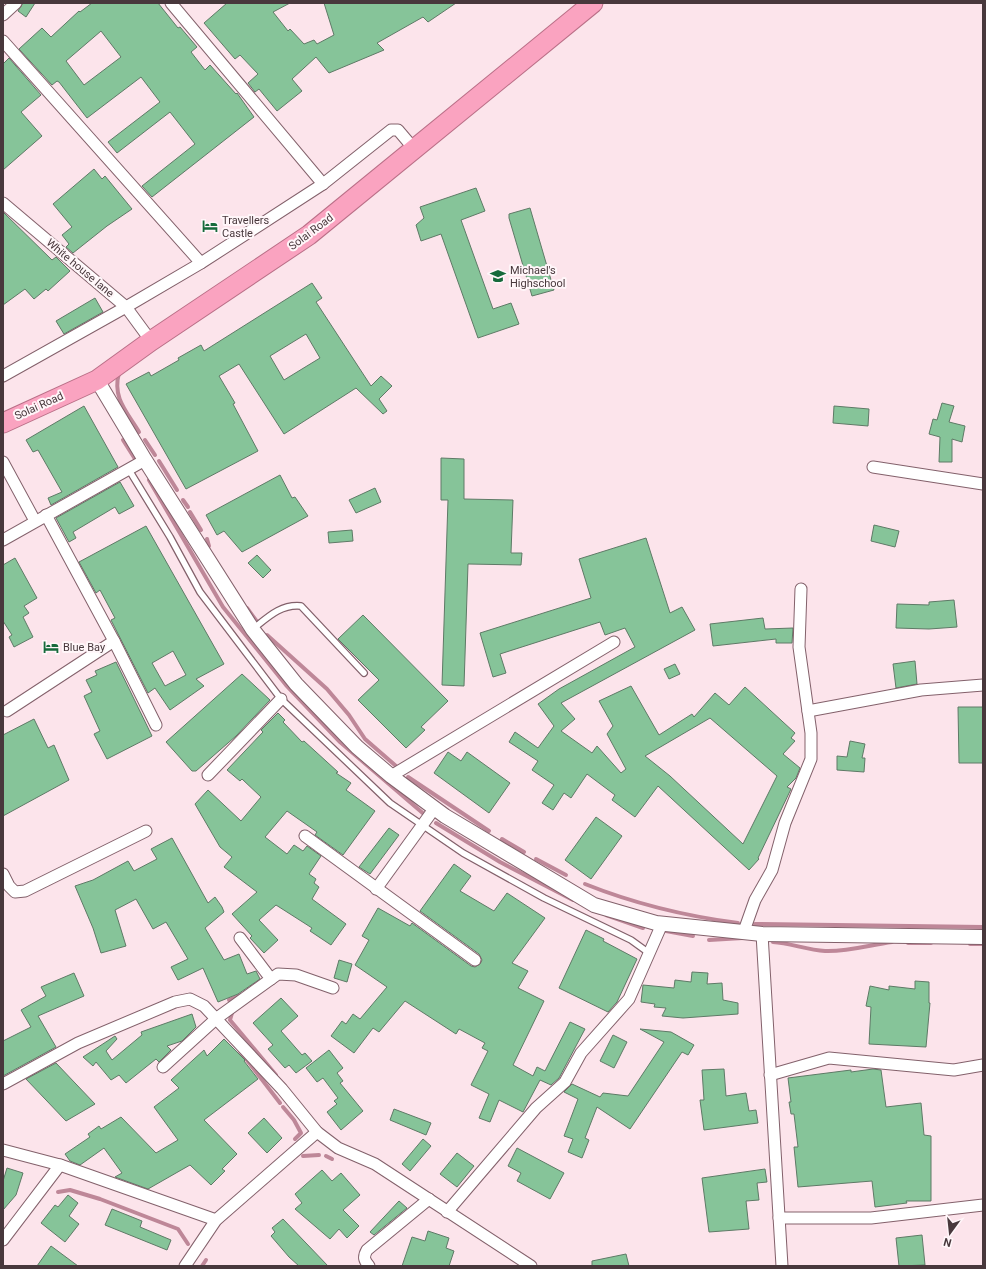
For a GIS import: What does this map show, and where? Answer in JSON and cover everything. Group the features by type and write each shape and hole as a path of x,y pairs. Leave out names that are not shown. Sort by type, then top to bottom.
{"highway":[{"name":"Solai Road","path":"3,423 97,380 151,341 309,235 415,150 593,3"}],"street":[{"path":"171,3 322,184"},
{"path":"3,15 13,4"},
{"path":"3,40 201,263"},
{"path":"3,376 126,308 201,263 322,184 391,130 398,130 415,150"},
{"name":"White house lane","path":"3,202 126,308 151,341"},
{"path":"97,380 145,460 253,630 296,684 357,746 391,776 434,809 594,906 662,924 762,934 983,937"},
{"path":"3,540 145,460"},
{"path":"3,462 35,521"},
{"path":"874,467 983,484"},
{"path":"46,515 114,641 156,725"},
{"path":"744,931 755,900 772,870 785,823 811,759 811,733 799,647 801,590"},
{"path":"4,709 114,641"},
{"path":"391,776 614,642"},
{"path":"808,711 921,690 983,686"},
{"path":"208,775 281,699"},
{"path":"376,889 434,809"},
{"path":"3,874 9,886 15,892 25,891 146,831"},
{"path":"305,836 475,960"},
{"path":"447,1212 536,1108 565,1082 581,1053 629,999 662,924"},
{"path":"762,934 782,1266"},
{"path":"240,938 271,979"},
{"path":"163,1067 217,1018 278,974 296,975 333,988"},
{"path":"3,1084 78,1043 175,1002 190,999 204,1006 217,1018 282,1089 317,1132 338,1148 375,1164 531,1266"},
{"path":"770,1075 829,1058 954,1070 983,1065"},
{"path":"184,1266 216,1220 317,1132"},
{"path":"3,1150 60,1165 216,1220"},
{"path":"3,1240 60,1165"},
{"path":"369,1266 365,1261 364,1255 367,1250 429,1199"},
{"path":"779,1218 871,1218 983,1205"}],"lane":[{"path":"129,470 170,537 200,592 281,699 390,803 422,827 463,853 544,898 631,940 649,953"},
{"path":"253,630 276,611 290,605 301,606 364,673"}],"building":[{"path":"23,3 35,3 26,17 18,11"},
{"path":"92,3 158,3 178,28 180,27 197,47 191,52 205,70 210,65 236,94 237,93 254,117 152,197 142,186 195,144 170,112 117,153 108,142 160,102 141,77 87,118 59,82 57,81 52,85 19,49 42,28 51,37 79,11 80,12","holes":["101,31 121,57 84,85 66,61"]},
{"path":"227,3 290,3 273,12 288,31 290,29 304,44 314,40 317,44 334,35 324,3 456,3 428,22 423,17 377,43 384,50 329,73 316,57 292,79 302,91 277,111 259,89 255,92 248,83 258,74 240,55 235,59 204,23"},
{"path":"9,58 41,95 21,112 42,136 3,170 3,64"},
{"path":"94,169 102,179 105,176 132,209 107,226 73,253 66,247 69,244 62,235 72,227 53,204"},
{"path":"476,188 485,211 461,220 493,309 511,303 519,324 478,338 441,234 421,241 416,225 424,218 420,207"},
{"path":"530,208 554,290 532,296 509,218 509,214"},
{"path":"3,212 52,260 56,257 70,271 48,291 46,289 34,299 25,289 3,305"},
{"path":"312,283 322,298 316,302 371,386 381,376 392,386 379,399 387,411 383,414 356,388 284,434 239,364 219,376 235,403 233,404 258,451 186,489 126,384 149,372 151,376 201,345 204,351","holes":["306,334 320,358 284,380 270,356"]},
{"path":"95,298 103,312 64,334 56,321"},
{"path":"942,403 954,406 949,422 965,426 962,442 952,439 952,462 939,462 940,437 929,434 933,419 937,420"},
{"path":"84,406 118,467 51,505 48,498 62,492 38,450 33,452 26,440"},
{"path":"834,406 869,409 868,426 833,423"},
{"path":"441,458 464,459 464,499 513,500 511,553 522,553 521,565 468,564 464,686 442,685 448,500 441,500"},
{"path":"280,475 292,498 295,497 308,516 242,552 224,531 217,535 206,515"},
{"path":"120,482 134,506 119,514 115,507 73,532 76,538 69,542 56,518"},
{"path":"375,488 381,502 356,513 349,500"},
{"path":"874,525 899,531 895,547 871,541"},
{"path":"146,526 224,664 196,679 204,686 170,710 155,688 148,693 111,620 115,618 100,590 96,593 79,562","holes":["173,651 186,675 165,686 152,663"]},
{"path":"352,530 353,541 329,543 328,532"},
{"path":"646,538 670,613 682,607 695,630 561,703 575,719 561,731 592,753 597,746 621,773 626,769 607,734 613,726 599,701 631,686 659,735 692,714 694,717 715,693 729,705 745,687 795,733 791,738 795,741 783,754 800,768 796,778 787,787 791,789 758,858 759,859 749,870 658,786 635,817 612,800 615,795 587,774 571,798 564,793 553,810 542,803 554,785 532,770 538,761 509,742 515,732 538,748 554,726 538,704 559,689 635,647 625,628 605,635 600,622 500,654 506,673 493,677 480,633 591,598 579,559","holes":["710,718 777,776 743,844 670,776 645,756"]},
{"path":"257,555 271,570 263,578 248,563"},
{"path":"15,558 37,598 24,606 29,613 23,617 33,637 14,647 9,637 12,635 3,621 3,565"},
{"path":"954,600 957,627 929,629 896,628 897,604 929,605 929,602"},
{"path":"363,615 448,701 421,727 425,730 406,748 358,700 379,680 338,639"},
{"path":"763,618 765,629 793,628 792,643 776,643 776,639 713,646 710,624"},
{"path":"915,661 917,684 896,688 893,664"},
{"path":"116,662 152,736 107,759 94,734 100,731 84,696 92,692 86,680 97,675 95,671"},
{"path":"675,664 680,674 669,679 664,669"},
{"path":"242,674 270,700 236,736 196,771 192,771 166,742"},
{"path":"958,707 983,707 983,763 959,763"},
{"path":"278,713 285,720 283,722 302,742 304,741 338,772 336,773 351,783 346,790 375,811 343,855 315,835 317,832 287,811 265,837 287,854 294,845 303,851 307,846 321,856 309,874 316,879 314,883 319,887 312,899 346,924 331,945 310,931 312,928 276,905 259,920 278,940 264,953 250,938 252,936 232,914 257,892 224,867 232,857 220,847 195,804 208,790 241,821 261,797 242,779 240,781 227,770 263,732 261,730"},
{"path":"34,719 48,748 54,745 69,780 3,816 3,735"},
{"path":"850,741 865,744 862,758 865,758 864,772 837,770 837,756 847,757"},
{"path":"448,752 461,761 467,752 510,783 489,813 434,773"},
{"path":"596,817 622,836 591,879 565,860"},
{"path":"389,828 399,835 370,874 359,867"},
{"path":"172,838 208,903 215,897 222,907 224,912 205,928 224,960 239,954 247,974 256,971 260,979 238,994 218,1002 203,968 178,980 171,967 188,959 166,922 153,929 136,899 115,910 126,946 101,953 93,928 75,886 93,880 128,861 134,871 157,859 151,849"},
{"path":"454,864 471,876 460,891 494,911 507,893 545,918 512,963 528,971 518,988 544,1001 513,1065 533,1076 537,1067 545,1071 570,1022 585,1029 559,1078 551,1085 540,1080 523,1112 499,1100 490,1122 479,1118 489,1094 471,1085 488,1051 482,1048 485,1043 459,1029 456,1034 405,1001 379,1032 373,1028 354,1053 331,1036 342,1021 346,1024 353,1014 360,1019 387,987 355,965 369,940 362,936 378,908 410,926 412,923 471,966 475,967 480,964 482,960 479,954 420,911"},
{"path":"586,930 637,959 617,1002 608,1012 559,988"},
{"path":"339,960 352,964 347,982 334,978"},
{"path":"692,972 708,973 707,984 722,983 723,1000 738,1003 738,1014 683,1018 662,1016 666,1008 654,1007 655,1004 641,1002 643,985 674,988 675,980 691,982"},
{"path":"74,973 84,996 38,1016 56,1047 3,1076 3,1041 31,1027 21,1010 46,996 41,987"},
{"path":"915,981 929,982 930,1003 926,1047 869,1044 871,1007 866,1006 870,986 889,990 889,986 915,989"},
{"path":"281,998 298,1016 281,1031 302,1055 305,1053 312,1061 296,1073 289,1065 285,1068 268,1049 273,1045 253,1023"},
{"path":"192,1014 196,1027 182,1041 167,1046 171,1050 159,1062 156,1059 126,1083 119,1075 111,1080 96,1062 93,1066 83,1057 115,1036 117,1039 106,1051 112,1060 142,1035 141,1032"},
{"path":"640,1029 671,1032 694,1045 688,1055 682,1052 630,1129 597,1107 585,1138 589,1140 582,1158 568,1152 573,1139 564,1136 578,1099 564,1092 572,1084 600,1097 603,1093 628,1096 664,1042"},
{"path":"613,1035 627,1042 614,1068 600,1061"},
{"path":"224,1039 245,1060 244,1061 258,1079 204,1120 237,1154 222,1169 225,1171 211,1185 190,1165 148,1189 115,1177 122,1173 104,1148 80,1165 70,1161 65,1154 90,1137 88,1134 99,1126 101,1129 121,1117 156,1153 178,1140 154,1107 179,1088 171,1080 204,1050 207,1056"},
{"path":"329,1050 343,1068 337,1073 343,1081 340,1083 363,1111 341,1130 327,1112 337,1104 334,1101 338,1098 323,1078 317,1082 306,1068"},
{"path":"56,1063 95,1104 66,1121 26,1079"},
{"path":"724,1069 726,1096 746,1093 749,1111 756,1110 758,1123 704,1130 700,1100 704,1100 702,1070"},
{"path":"873,1069 881,1070 886,1107 921,1103 924,1135 931,1136 931,1201 906,1201 907,1203 875,1207 872,1181 798,1187 794,1147 798,1147 794,1114 791,1114 789,1102 791,1102 788,1078 851,1070 851,1072"},
{"path":"394,1109 431,1123 426,1135 390,1120"},
{"path":"264,1118 282,1138 267,1153 248,1133"},
{"path":"423,1139 431,1146 410,1171 402,1164"},
{"path":"517,1148 564,1173 550,1199 517,1181 521,1173 508,1166"},
{"path":"457,1153 474,1166 457,1187 440,1174"},
{"path":"7,1168 23,1173 16,1195 3,1210 3,1181"},
{"path":"765,1169 767,1182 757,1183 759,1200 746,1201 749,1229 709,1232 702,1178"},
{"path":"322,1170 332,1181 341,1173 360,1195 343,1210 359,1226 347,1238 339,1229 330,1239 295,1209 302,1203 295,1194"},
{"path":"68,1195 78,1203 69,1216 79,1224 65,1242 41,1223 55,1205 58,1207"},
{"path":"399,1201 407,1208 374,1235 370,1232"},
{"path":"112,1209 142,1221 140,1227 171,1240 167,1250 105,1225"},
{"path":"283,1219 328,1266 299,1266 289,1257 271,1236 275,1232 272,1228"},
{"path":"428,1231 449,1238 446,1248 454,1251 449,1266 402,1266 412,1237 425,1241"},
{"path":"922,1235 925,1265 899,1266 896,1238"},
{"path":"51,1246 78,1266 37,1266"},
{"path":"626,1254 629,1266 592,1266 592,1261"}],"waterway":[{"path":"119,373 117,382 119,397 139,432"},
{"path":"123,440 135,459"},
{"path":"145,440 155,455"},
{"path":"159,461 177,490"},
{"path":"149,480 223,607 286,685 340,742 425,815"},
{"path":"183,500 188,507"},
{"path":"190,512 201,530"},
{"path":"207,539 209,546"},
{"path":"247,608 258,623"},
{"path":"267,635 327,689 349,715 365,739 396,766"},
{"path":"408,777 489,831"},
{"path":"436,823 500,862 573,900"},
{"path":"502,839 524,852"},
{"path":"536,859 566,875"},
{"path":"585,884 623,898 660,908 699,917 738,923"},
{"path":"606,915 643,928"},
{"path":"755,924 983,927"},
{"path":"666,931 693,936"},
{"path":"709,940 743,938"},
{"path":"773,942 825,951 850,949 892,942"},
{"path":"908,943 931,943"},
{"path":"970,944 983,944"},
{"path":"229,1000 241,995"},
{"path":"232,1013 230,1020 276,1075"},
{"path":"240,1051 280,1103"},
{"path":"283,1107 294,1120 301,1133 295,1139"},
{"path":"303,1156 319,1155"},
{"path":"326,1156 332,1159"},
{"path":"58,1192 70,1190 100,1199 178,1229 188,1244"},
{"path":"202,1266 206,1260"}],"place":[{"name":"Travellers Castle","path":"210,226"},
{"name":"Michael's Highschool","path":"498,276"},
{"name":"Blue Bay","path":"51,647"}]}
